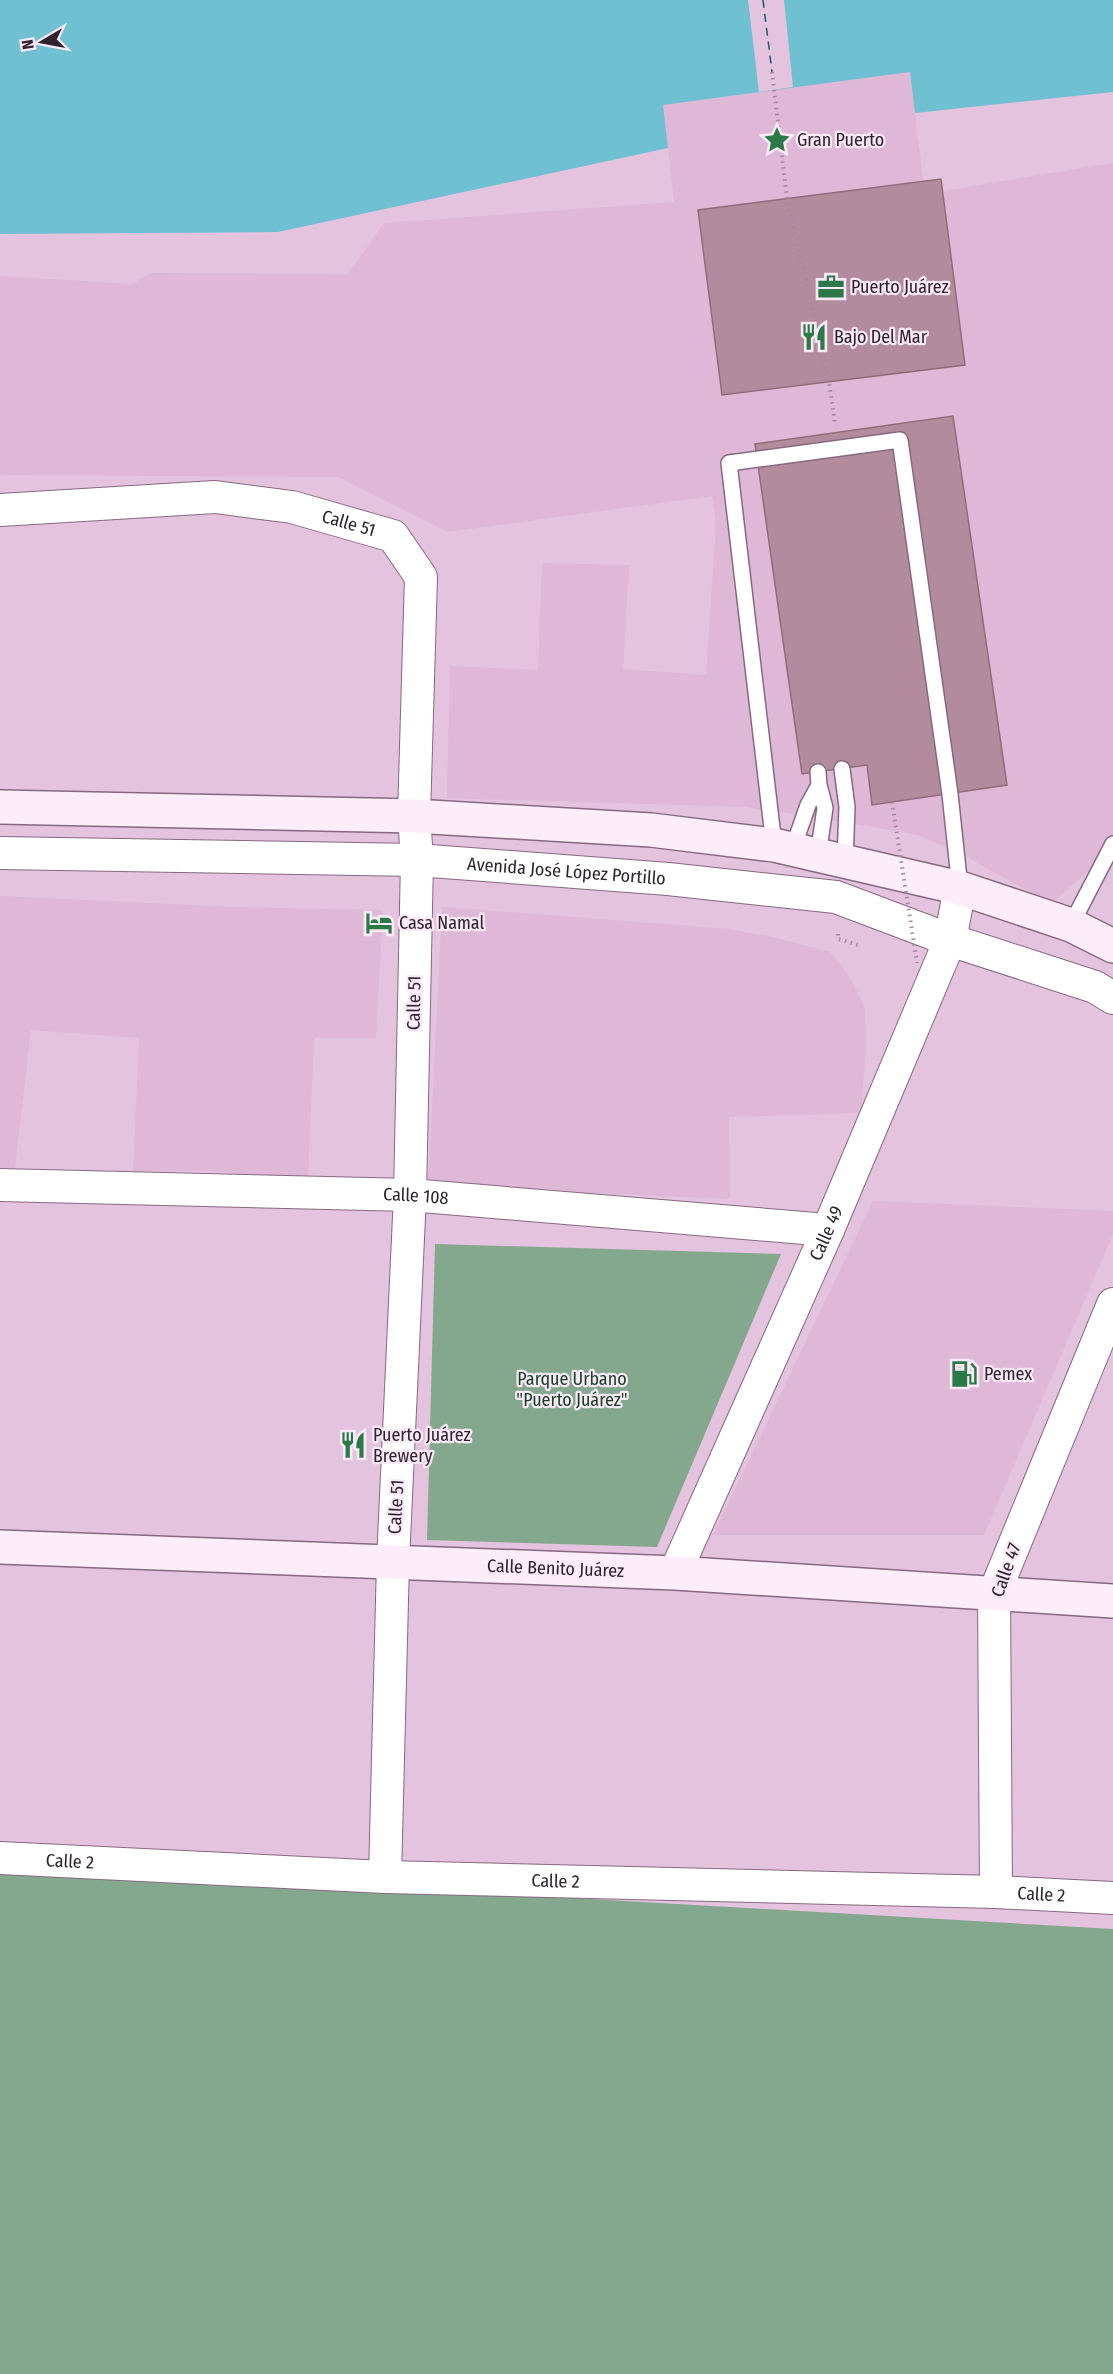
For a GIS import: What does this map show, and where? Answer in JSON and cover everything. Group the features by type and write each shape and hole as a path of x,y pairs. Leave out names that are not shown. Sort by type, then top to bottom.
{"street":[{"name":"Calle 51","path":"0,510 215,497 292,507 393,536 421,577 414,816 417,860 410,1195 393,1561 385,1877"},
{"path":"0,807 414,816 651,830 807,852 960,888 1071,925 1113,946"},
{"name":"Avenida José López Portillo","path":"0,853 417,860 668,879 836,897 950,940 1095,987 1113,998"},
{"name":"Calle 49","path":"675,1573 828,1230 950,940 960,888"},
{"name":"Calle 108","path":"0,1185 410,1195 828,1230"},
{"name":"Calle 47","path":"996,1892 994,1594 1113,1304"},
{"name":"Calle Benito Juárez","path":"0,1547 675,1573 1113,1601"},
{"name":"Calle 2","path":"0,1858 385,1877 996,1892 1113,1898"}],"lane":[{"path":"807,852 729,463 900,440 950,794 960,888"},
{"path":"807,852 847,807 842,769"},
{"path":"818,778 825,808 807,852 808,805 818,778"},
{"path":"1071,925 1113,844"}],"path":[{"path":"772,72 787,199 829,382 838,448"},
{"path":"892,802 917,963"}],"shaded area":[{"path":"910,72 925,194 1113,163 1113,860 1104,857 1051,904 964,855 918,835 850,823 747,807 447,798 450,666 538,670 542,563 629,565 623,669 706,675 716,525 712,496 448,532 338,477 0,475 0,276 133,284 152,273 348,274 384,223 674,202 663,105"},
{"path":"0,896 234,907 383,910 376,1038 314,1038 308,1180 215,1171 133,1171 139,1038 31,1030 15,1168 0,1168"},
{"path":"442,907 728,929 773,937 830,952 850,977 865,1008 866,1046 861,1113 729,1117 730,1199 428,1186"},
{"path":"873,1201 1113,1211 1113,1234 984,1535 713,1535"}],"green space":[{"name":"Parque Urbano \"Puerto Juárez\"","path":"435,1244 781,1254 657,1547 427,1540"},
{"path":"0,1865 1113,1929 1113,2374 0,2374"}],"water":[{"path":"0,0 1113,0 1113,92 915,113 910,72 663,105 668,148 278,232 0,234"}],"pier":[{"path":"748,0 784,0 793,87 759,92"}],"building":[{"name":"Puerto Juárez","path":"941,179 965,365 722,395 698,210"},
{"path":"953,416 1007,785 872,805 867,765 802,774 755,444"}],"ferry route":[{"path":"763,0 772,72"}],"place":[{"name":"Gran Puerto","path":"777,140"},
{"name":"Puerto Juárez","path":"831,287"},
{"name":"Bajo Del Mar","path":"814,337"},
{"name":"Casa Namal","path":"379,923"},
{"name":"Pemex","path":"964,1374"},
{"name":"Puerto Juárez Brewery","path":"353,1445"}]}
